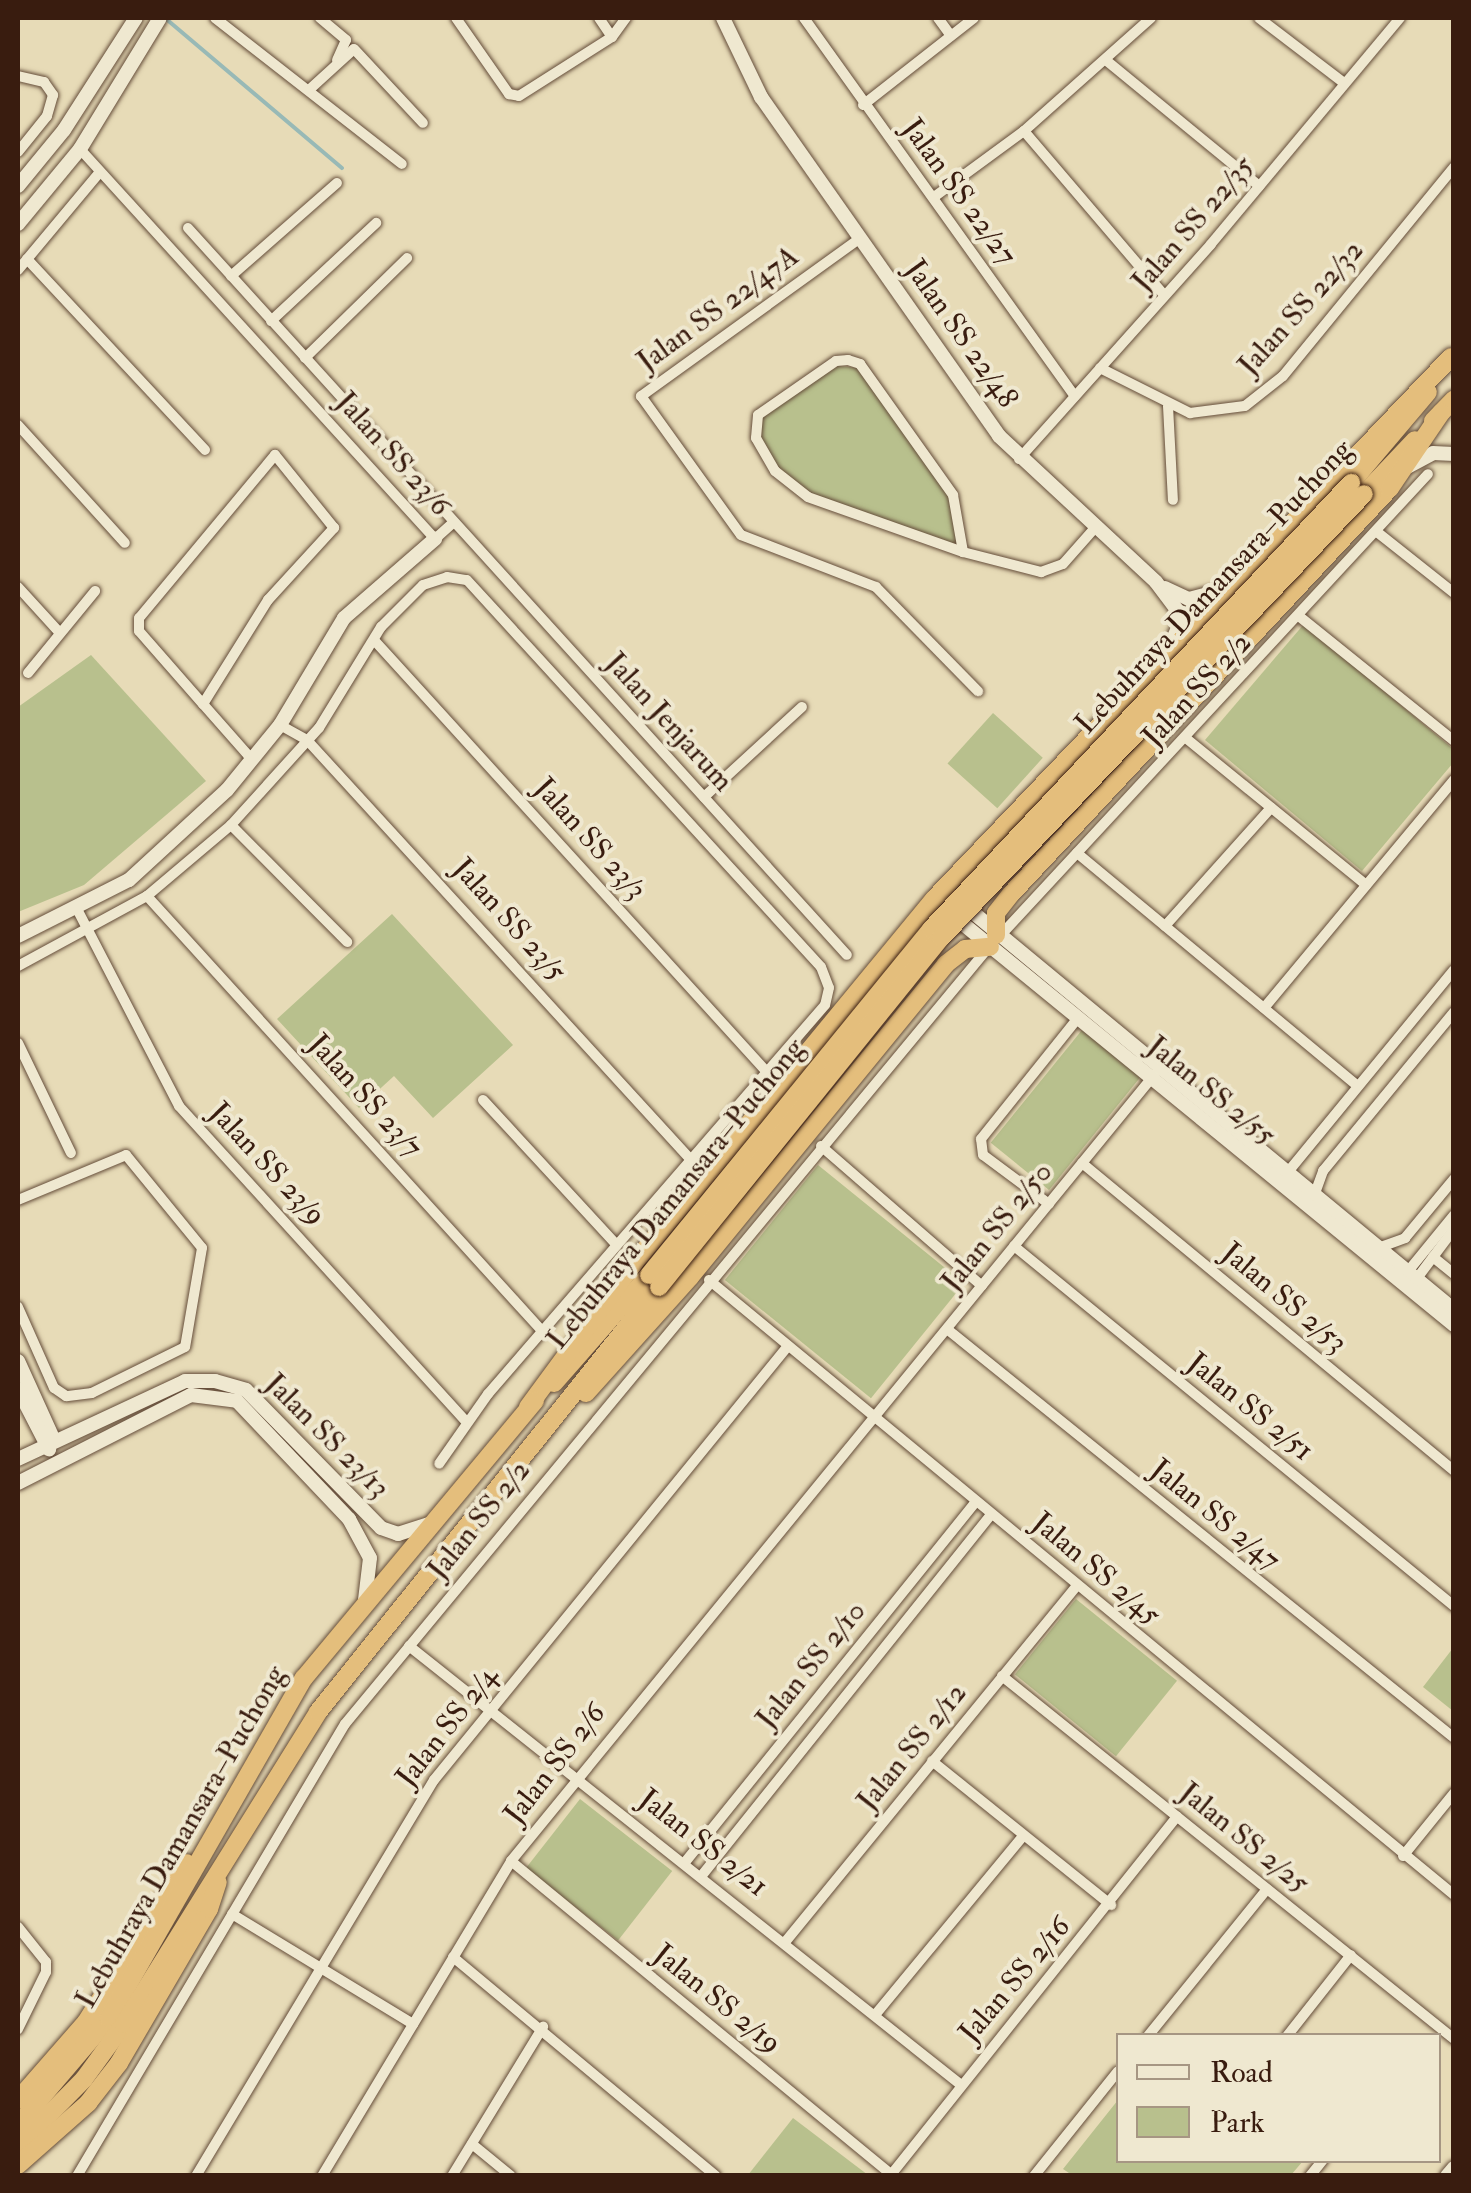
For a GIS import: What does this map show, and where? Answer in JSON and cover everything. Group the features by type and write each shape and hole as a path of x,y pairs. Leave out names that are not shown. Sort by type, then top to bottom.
{"highway":[{"name":"Lebuhraya Damansara–Puchong","path":"1358,488 1452,356"},
{"path":"528,1408 634,1263 940,894 1168,649 1452,356"},
{"name":"Lebuhraya Damansara–Puchong","path":"18,2126 71,2070 224,1862 318,1712 415,1584 550,1429 654,1281 931,929 1358,488 1447,406"},
{"path":"550,1429 625,1355 957,953 995,940 996,913 1011,894 1408,467 1447,406"},
{"path":"966,866 981,896 1011,894"},
{"path":"915,923 944,924 957,953"},
{"name":"Lebuhraya Damansara–Puchong","path":"18,2146 84,2079 155,1955 199,1854 304,1678 528,1408 654,1281"},
{"path":"18,2100 86,2022 171,1880 199,1854"},
{"path":"18,2165 88,2103 119,2063 209,1909 224,1862"}],"street":[{"path":"18,224 80,149 160,18"},
{"path":"215,18 402,164"},
{"path":"308,88 342,56 346,40 320,18"},
{"path":"456,18 509,94 519,96 612,37 626,18"},
{"path":"599,18 612,37"},
{"name":"Jalan SS 22/48","path":"723,18 754,85 1019,459 1156,582 1180,616 1168,649"},
{"name":"Jalan SS 22/27","path":"804,18 1075,396"},
{"path":"938,18 952,36"},
{"path":"863,105 974,18"},
{"path":"934,197 1024,131 1151,18"},
{"path":"1259,18 1344,83"},
{"name":"Jalan SS 22/35","path":"1019,459 1164,296 1400,18"},
{"path":"18,186 64,130 135,20"},
{"path":"308,88 354,49 423,124"},
{"path":"1107,61 1259,186"},
{"path":"18,76 44,82 53,95 47,116 18,152"},
{"path":"1024,131 1164,296"},
{"name":"Jalan SS 23/6","path":"18,936 130,880 252,760 280,724 344,618 435,539 80,149"},
{"name":"Jalan SS 22/32","path":"1100,368 1168,406 1214,413 1245,406 1283,376 1454,167"},
{"path":"18,270 100,172"},
{"path":"231,276 337,184"},
{"path":"271,320 376,223"},
{"name":"Jalan Jenjarum","path":"188,228 847,955"},
{"name":"Jalan SS 22/47A","path":"859,238 641,396 741,535 876,587 978,691"},
{"path":"27,258 205,450"},
{"path":"305,358 407,258"},
{"path":"964,552 953,494 860,364 836,361 758,415 756,438 775,471 808,497 964,552 1041,572 1063,564 1094,529"},
{"path":"1168,406 1173,500"},
{"path":"18,424 124,543"},
{"path":"1408,467 1433,452 1454,454"},
{"path":"203,704 268,600 334,528 275,455 139,618 139,632 252,760"},
{"name":"Jalan SS 2/2","path":"77,2176 344,1724 995,940 1300,617 1428,474"},
{"path":"435,539 454,522"},
{"path":"1377,532 1454,592"},
{"path":"18,966 147,896 231,824 308,740 374,640 423,585 446,576 467,580 820,968 829,988 825,1005 467,1422 439,1464"},
{"path":"1156,582 1189,599 1227,589"},
{"path":"18,587 60,633"},
{"path":"28,674 95,591"},
{"path":"1300,617 1454,742"},
{"name":"Jalan SS 23/3","path":"374,640 767,1072"},
{"path":"704,796 802,707"},
{"name":"Jalan SS 23/5","path":"280,724 308,740 691,1160"},
{"path":"1186,739 1366,886"},
{"path":"1264,1008 1454,780"},
{"path":"1165,926 1271,808"},
{"path":"231,824 346,942"},
{"path":"1077,853 1358,1086"},
{"name":"Jalan SS 2/55","path":"940,894 1409,1280 1454,1310"},
{"name":"Jalan SS 23/7","path":"147,896 543,1332"},
{"name":"Jalan SS 23/9","path":"77,908 179,1106 467,1422"},
{"name":"Jalan SS 2/55","path":"995,940 1078,1018 1155,1074"},
{"path":"1283,1178 1454,970"},
{"path":"1314,1196 1323,1170 1454,1012"},
{"path":"1049,1204 983,1155 981,1140 1078,1018"},
{"path":"18,1043 71,1153"},
{"name":"Jalan SS 2/50","path":"874,1417 1155,1074"},
{"path":"483,1100 616,1245"},
{"path":"821,1146 982,1286"},
{"path":"18,1200 126,1155 202,1248 185,1347 92,1393 66,1396 54,1388 18,1307"},
{"name":"Jalan SS 2/53","path":"1082,1163 1454,1471"},
{"name":"Jalan SS 2/55","path":"1283,1178 1314,1196 1378,1248 1454,1325"},
{"path":"1378,1248 1405,1238 1454,1179"},
{"path":"1409,1280 1454,1214"},
{"path":"1409,1280 1454,1229"},
{"name":"Jalan SS 2/51","path":"1014,1246 1454,1606"},
{"path":"1433,1256 1454,1274"},
{"name":"Jalan SS 2/45","path":"709,1280 1454,1895"},
{"name":"Jalan SS 2/47","path":"947,1329 1454,1738"},
{"name":"Jalan SS 2/4","path":"196,2176 434,1780 788,1346"},
{"path":"18,1361 48,1444 42,1466"},
{"name":"Jalan SS 23/13","path":"19,1458 76,1428 185,1381 215,1381 246,1390 381,1528 398,1534 432,1522"},
{"path":"18,1389 35,1414 76,1428"},
{"name":"Jalan SS 23/13","path":"18,1483 68,1452 191,1395 237,1402 350,1519 370,1558 365,1600"},
{"path":"19,1458 35,1414"},
{"name":"Jalan SS 2/6","path":"322,2176 511,1862 577,1774 874,1417"},
{"path":"48,1444 68,1452"},
{"name":"Jalan SS 2/10","path":"686,1861 976,1502"},
{"name":"Jalan SS 2/10","path":"703,1874 992,1515"},
{"name":"Jalan SS 2/12","path":"786,1941 1077,1586"},
{"name":"Jalan SS 2/21","path":"409,1646 577,1774 961,2084"},
{"name":"Jalan SS 2/25","path":"1002,1676 1454,2040"},
{"path":"932,1761 1111,1904"},
{"path":"1403,1856 1454,1793"},
{"name":"Jalan SS 2/16","path":"891,2175 1177,1817"},
{"path":"875,2015 1022,1836"},
{"name":"Jalan SS 2/19","path":"511,1862 891,2175"},
{"path":"1150,2033 1267,1888"},
{"path":"232,1914 413,2024"},
{"path":"18,1927 46,1962 45,1982 18,2029"},
{"path":"1289,2033 1352,1955"},
{"path":"453,1957 544,2027 716,2176"},
{"path":"1428,2033 1435,2024"},
{"path":"452,2176 544,2027"},
{"path":"1034,2176 1116,2074"},
{"path":"472,2144 512,2176"},
{"path":"1447,2176 1454,2168"}],"green space":[{"path":"838,366 861,368 952,494 961,550 810,496 778,471 759,442 761,416"},
{"path":"1304,624 1453,749 1453,763 1362,871 1205,740"},
{"path":"91,655 206,781 84,885 18,912 18,707"},
{"path":"993,713 1043,758 997,808 947,764"},
{"path":"392,914 513,1045 433,1118 394,1076 359,1108 277,1019"},
{"path":"1082,1030 1140,1077 1049,1190 991,1143"},
{"path":"818,1165 964,1283 871,1398 725,1280"},
{"path":"1076,1599 1177,1681 1116,1756 1015,1674"},
{"path":"1453,1648 1453,1711 1423,1687"},
{"path":"580,1799 672,1871 618,1940 526,1868"},
{"path":"1116,2103 1116,2163 1301,2163 1291,2175 1072,2175 1063,2169"},
{"path":"793,2118 868,2175 748,2175"}],"waterway":[{"path":"165,18 342,168"}]}
